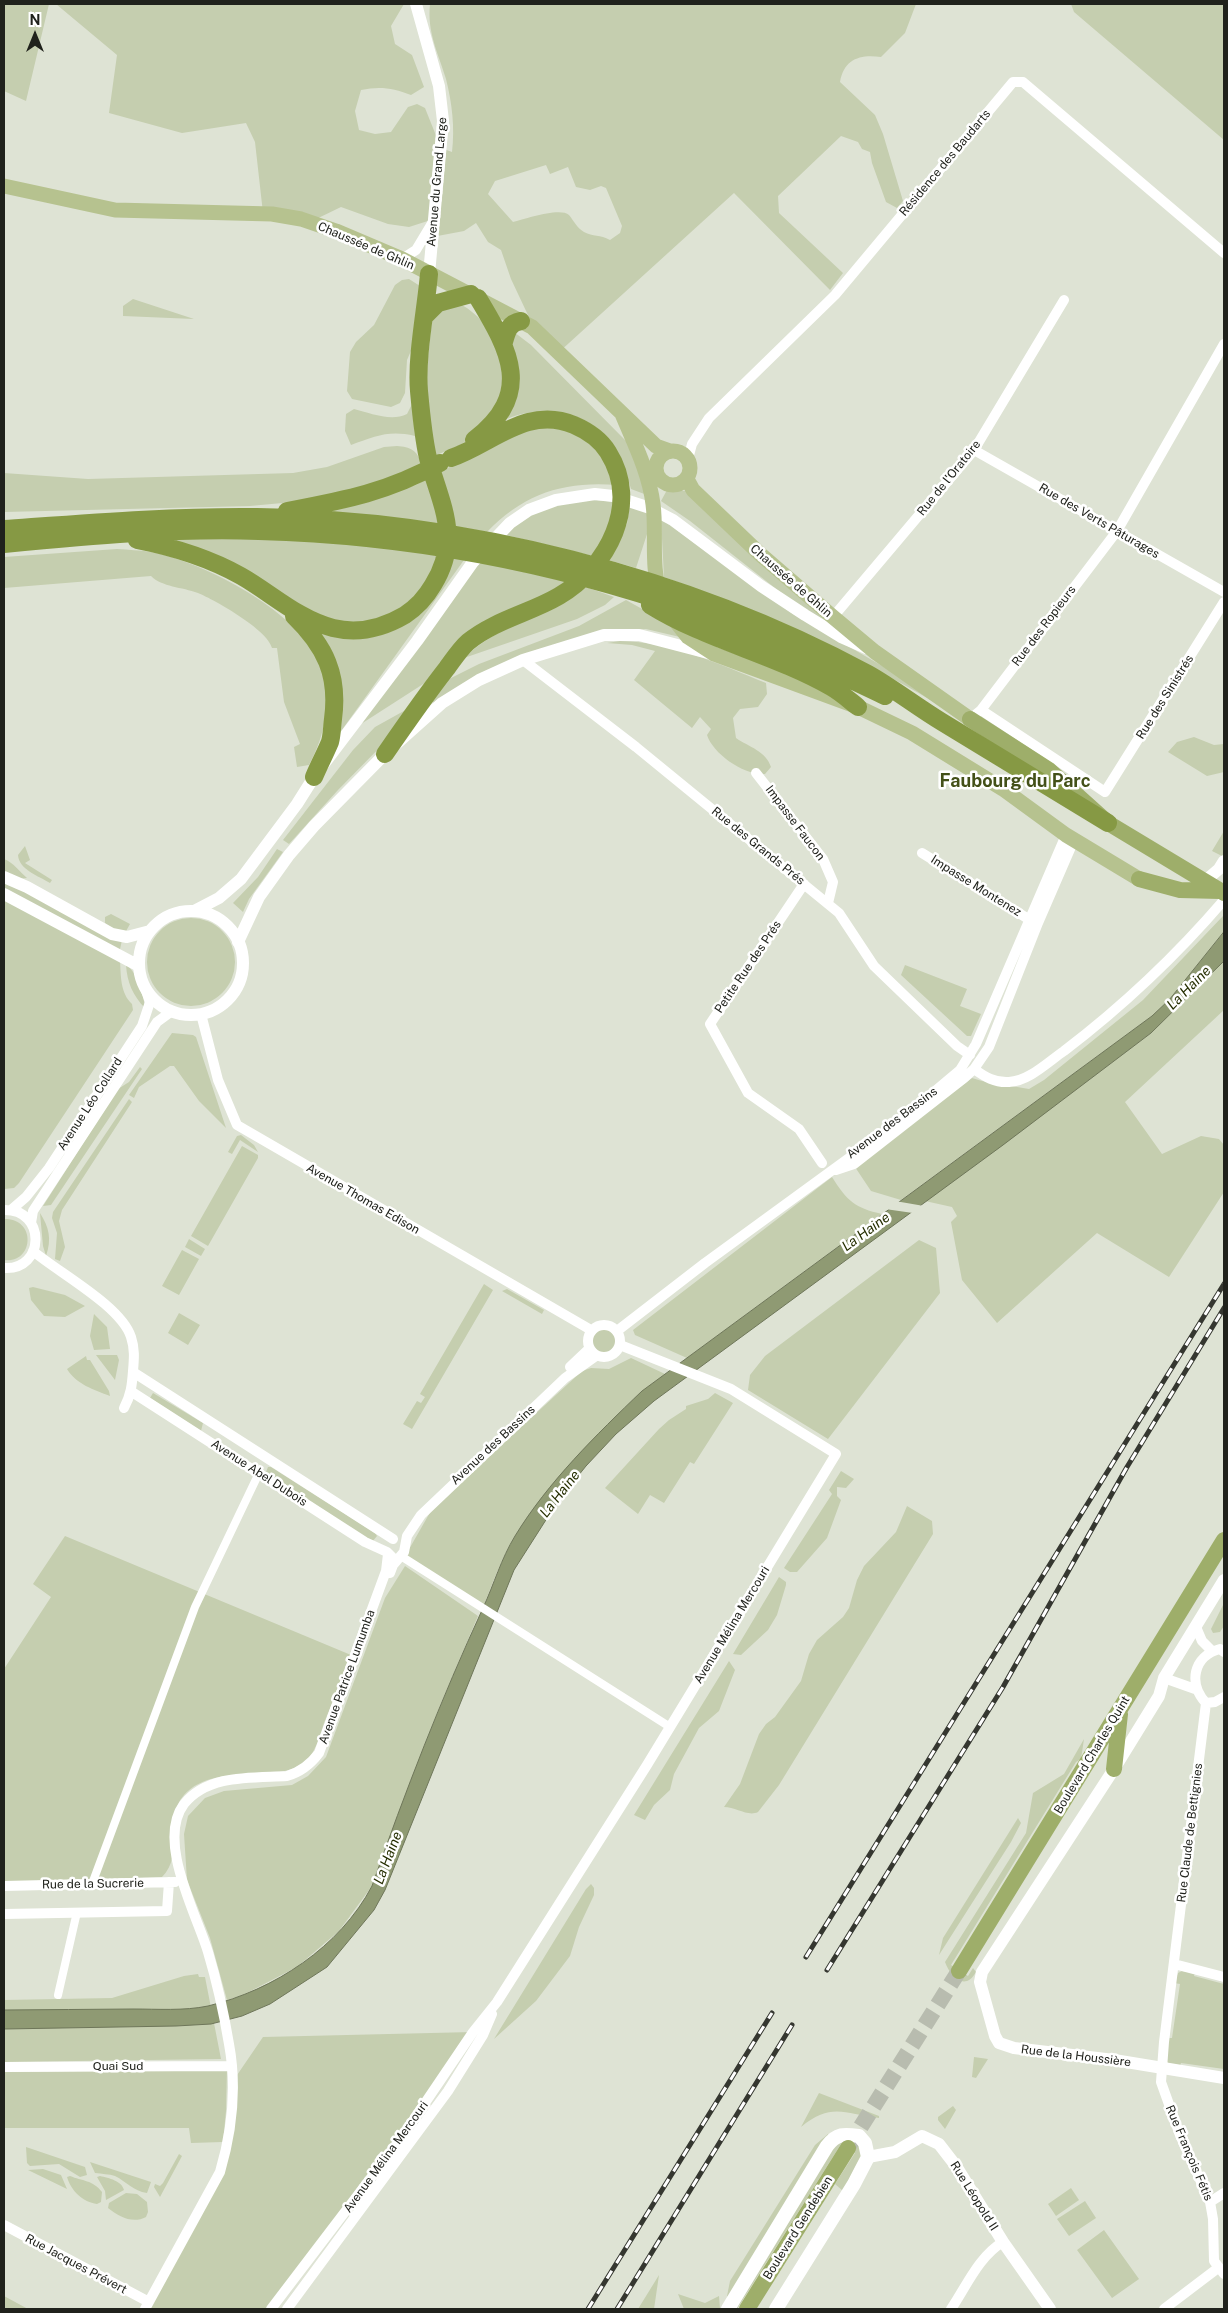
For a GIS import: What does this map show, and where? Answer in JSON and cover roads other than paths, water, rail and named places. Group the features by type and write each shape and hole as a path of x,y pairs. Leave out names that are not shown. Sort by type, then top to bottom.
{"highway":[{"path":"108,535 160,544 205,558 241,576 317,623 353,631 373,629 393,622 410,612 427,595 441,572 449,542 448,524 428,457 418,379 429,274"},
{"path":"425,316 438,303 474,296 504,342 508,352 512,380 505,405 497,419 483,434 451,458"},
{"path":"504,342 513,322 521,321"},
{"path":"258,517 352,499 413,478 515,426 532,420 551,419 568,422 594,436 613,460 621,477 623,492 622,511 617,528 606,550 592,569 560,595 486,630 467,643 436,682 385,754"},
{"path":"4,529 179,518 258,517 356,523 421,537 474,552 563,571 694,612 793,652 940,721"},
{"path":"4,519 65,525"},
{"path":"4,544 108,535 257,530 421,537 519,547 568,559 688,595 798,640 869,675 940,721 1223,894"},
{"path":"634,592 643,602 666,615 804,674 832,688 858,707"},
{"path":"276,599 309,630 324,653 333,676 335,706 330,740 314,777"},
{"path":"976,714 1049,770 1108,823"},
{"path":"1139,879 1180,890 1223,894"},
{"name":"Boulevard Charles Quint","path":"959,1971 1224,1540"},
{"path":"1114,1769 1121,1707"},
{"name":"Boulevard Gendebien","path":"747,2309 848,2148"}],"main road":[{"name":"Chaussée de Ghlin","path":"4,186 115,210 240,212 301,219 336,230 402,259 532,327 656,446 683,452"},
{"name":"Chaussée de Ghlin","path":"622,414 646,444 658,475"},
{"path":"622,414 641,459 653,504"},
{"path":"658,475 664,483 676,485 687,479 691,467 683,452 658,460 658,475 653,504 655,557 660,594 673,620 688,637 714,654 858,707 912,733 958,760 1070,838 1139,879"},
{"name":"Chaussée de Ghlin","path":"687,479 693,490 760,554 875,652 976,714"},
{"path":"728,2309 834,2137 842,2134 859,2136 865,2143 868,2157 854,2184 776,2309"}],"street":[{"name":"Avenue du Grand Large","path":"416,4 442,102 443,121 429,274"},
{"name":"Résidence des Baudarts","path":"683,452 709,418 835,295 1013,82 1023,82 1224,253"},
{"path":"402,259 416,250 434,219"},
{"name":"Rue de l'Oratoire","path":"832,617 974,450 1064,300"},
{"path":"1116,531 1224,344"},
{"name":"Rue des Verts Pâturages","path":"974,450 1224,592"},
{"path":"4,877 27,887 112,934 127,937 150,930 170,916 194,911 219,898 242,879 297,804 314,777 411,648 468,568 510,523 529,510 556,500 594,494 613,496 635,502 673,520 722,558 797,610 841,637 875,652"},
{"name":"Rue des Ropieurs","path":"976,714 1116,531"},
{"name":"Rue des Sinistrés","path":"976,714 1105,792 1224,602"},
{"path":"238,942 259,897 289,855 314,826 385,754 442,703 479,680 523,660 604,635 658,639 695,651 714,654"},
{"name":"Rue des Grands Prés","path":"523,660 636,747 840,913 874,966 957,1046 970,1056"},
{"name":"Impasse Faucon","path":"756,773 823,859 833,882 828,903"},
{"path":"830,1172 854,1164 974,1069 989,1047 1070,838"},
{"name":"Avenue des Bassins","path":"617,1331 705,1263 830,1172 960,1070 970,1056 1030,920 1070,838"},
{"name":"Impasse Montenez","path":"922,853 1030,920"},
{"path":"1204,881 1219,870 1224,861"},
{"name":"Petite Rue des Prés","path":"804,884 710,1024 748,1093 799,1129 822,1163"},
{"path":"4,894 139,966"},
{"path":"974,1069 988,1079 997,1081 1009,1082 1030,1075 1084,1035 1130,997 1180,950 1223,894"},
{"path":"150,930 140,953 139,966 145,988 157,1002 172,1012 186,1015 201,1014 222,1005 237,987 243,965 238,942 231,930 220,921 208,914 194,911"},
{"name":"Avenue Léo Collard","path":"7,1210 26,1198 142,1026 150,1002 145,988"},
{"name":"Avenue Léo Collard","path":"31,1223 33,1211 157,1022 172,1012"},
{"name":"Avenue Thomas Edison","path":"201,1014 218,1080 237,1125 591,1330"},
{"path":"4,1268 18,1266 24,1262 33,1251 36,1240 31,1223 19,1212 7,1210"},
{"path":"33,1251 100,1300 120,1318 131,1338 135,1353 132,1392 124,1408"},
{"path":"592,1352 587,1339 591,1330 604,1325 617,1331 620,1345"},
{"name":"Avenue des Bassins","path":"592,1352 601,1358 611,1356 620,1345"},
{"name":"Avenue Mélina Mercouri","path":"271,2309 402,2138 473,2032 497,2002 670,1727 836,1454 731,1389 620,1345"},
{"name":"Avenue des Bassins","path":"392,1538 402,1536 418,1511 475,1454 592,1352"},
{"name":"Avenue des Bassins","path":"405,1546 407,1536 421,1515 592,1352"},
{"name":"Avenue Abel Dubois","path":"133,1372 392,1538"},
{"name":"Avenue Abel Dubois","path":"132,1392 366,1542 388,1553"},
{"path":"92,1884 195,1607 260,1473"},
{"path":"402,1558 405,1546 402,1541 392,1538 386,1545 388,1553 394,1558 402,1558 507,1622 670,1727"},
{"name":"Avenue Patrice Lumumba","path":"147,2306 220,2172 230,2122 233,2081 226,2030 215,1982 204,1941 177,1869 176,1828 183,1806 193,1796 219,1782 287,1776 296,1773 311,1763 319,1753 386,1571 388,1553"},
{"name":"Avenue Patrice Lumumba","path":"182,1881 180,1840 182,1818 186,1811 203,1794 220,1786 293,1779 311,1769 322,1756 393,1565 402,1558"},
{"name":"Boulevard Charles Quint","path":"995,2036 980,1982 982,1972 1114,1769 1159,1696 1164,1678 1224,1580"},
{"path":"1196,1627 1202,1640 1219,1650"},
{"path":"1196,1689 1195,1672 1204,1658 1219,1650 1224,1638"},
{"path":"1164,1678 1196,1689 1206,1702 1215,1702 1224,1697"},
{"name":"Rue Claude de Bettignies","path":"1162,2067 1206,1702"},
{"name":"Rue de la Sucrerie","path":"4,1886 182,1881"},
{"path":"4,1914 167,1911 169,1882"},
{"path":"58,1995 76,1912"},
{"path":"1174,1964 1224,1977"},
{"name":"Avenue Mélina Mercouri","path":"287,2309 448,2091 483,2035 497,2002"},
{"name":"Rue de la Houssière","path":"995,2036 999,2043 1014,2048 1162,2067 1224,2078"},
{"name":"Quai Sud","path":"4,2067 232,2066"},
{"name":"Rue François Fétis","path":"1162,2067 1161,2082 1166,2097 1181,2138 1210,2202 1213,2219 1214,2261 1221,2271"},
{"name":"Rue Léopold II","path":"868,2157 895,2152 922,2136 932,2140 944,2150 1003,2242 1050,2309"},
{"path":"1210,2202 1224,2193"},
{"name":"Rue Jacques Prévert","path":"4,2225 147,2306"},
{"path":"951,2309 973,2274 994,2248 1003,2242"},
{"path":"1164,2309 1221,2271"}],"water":[{"name":"La Haine","path":"1224,932 1224,961 1151,1033 1003,1145 654,1401 616,1434 586,1466 558,1501 514,1570 385,1890 374,1910 327,1967 270,2004 242,2016 211,2024 4,2029 4,2010 190,2009 208,2006 233,1999 257,1989 303,1963 323,1947 342,1928 372,1886 438,1711 510,1545 528,1516 558,1478 607,1425 642,1391 1152,1016 1169,1000"}],"tunnel":[{"path":"848,2147 959,1971"}],"railway":[{"path":"806,1957 1224,1284"},
{"path":"827,1970 1003,1687 1127,1467 1224,1308"},
{"path":"588,2309 772,2013"},
{"path":"617,2309 792,2025"}],"district":[{"name":"Faubourg du Parc","path":"1015,781"}]}
